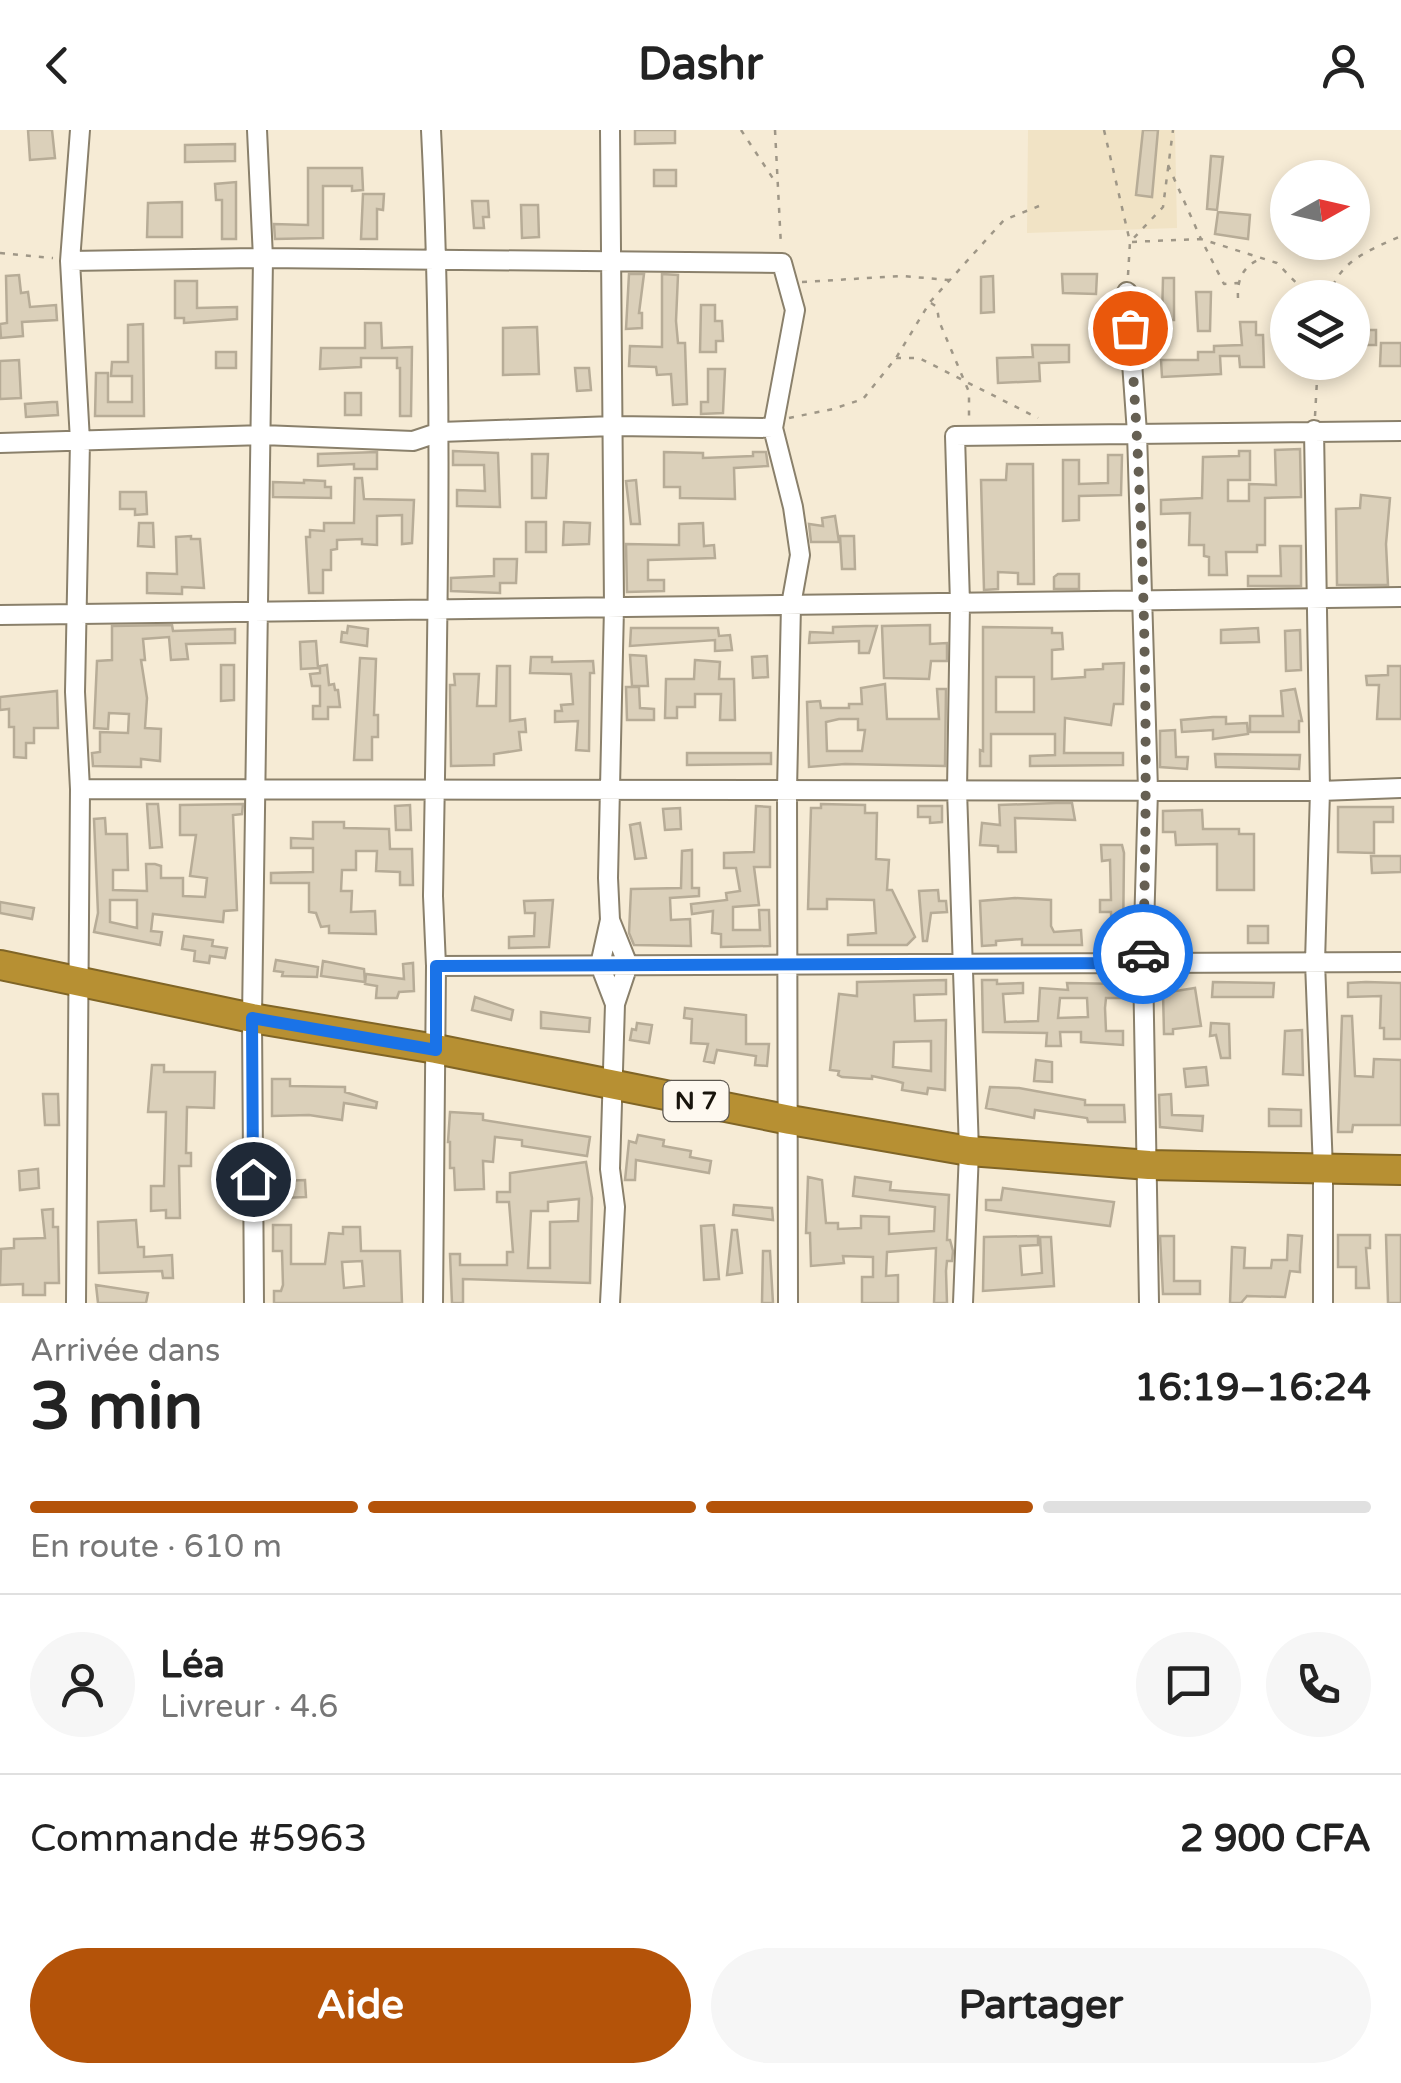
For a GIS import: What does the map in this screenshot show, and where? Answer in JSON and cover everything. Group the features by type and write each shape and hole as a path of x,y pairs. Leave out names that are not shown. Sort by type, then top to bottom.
{"highway":[{"name":"N 7","path":"0,966 252,1018 969,1151 1148,1166 1401,1170"}],"street":[{"path":"76,1303 80,789 75,692 80,441 70,261 80,130"},
{"path":"254,1303 252,1018 263,258 257,130"},
{"path":"431,130 440,432 434,790 433,1303"},
{"path":"610,130 614,607 610,920 600,965 615,1004"},
{"path":"70,261 610,261 784,270 795,310 773,428 800,555 791,605 788,790 788,1303"},
{"path":"1127,292 1138,433 1148,790 1143,963 1149,1303"},
{"path":"0,444 262,435 413,441 440,432 614,426 773,428"},
{"path":"1314,430 1320,790 1315,962 1323,1170 1323,1303"},
{"path":"963,1303 969,1151 958,790 960,603 956,436 1401,430"},
{"path":"0,615 1401,597"},
{"path":"80,789 1401,788"},
{"path":"610,920 628,964 615,1004 610,1169 615,1207 610,1303"},
{"path":"436,966 1401,962"}],"path":[{"path":"741,130 778,187"},
{"path":"775,130 784,270 805,283 902,276 950,280"},
{"path":"1104,130 1130,242 1127,292"},
{"path":"1130,242 1163,207 1173,130"},
{"path":"1168,165 1224,284 1238,283"},
{"path":"773,428 782,420 834,410 863,399 896,358 930,302 1004,220 1039,206"},
{"path":"1336,280 1349,262 1401,236"},
{"path":"1130,242 1201,238 1278,263 1294,280"},
{"path":"0,253 70,261"},
{"path":"1238,298 1238,283 1249,264 1264,258"},
{"path":"930,302 937,307 939,321 969,392 966,436"},
{"path":"896,358 919,358 1039,419"},
{"path":"1314,430 1317,380"}],"shaded area":[{"path":"1028,130 1175,130 1177,228 1027,233"}],"building":[{"path":"28,130 52,130 55,158 30,160"},
{"path":"635,130 675,130 675,143 635,144"},
{"path":"1143,130 1158,130 1152,197 1136,195"},
{"path":"235,144 235,161 185,162 185,145"},
{"path":"1211,156 1223,157 1217,210 1207,209"},
{"path":"308,168 362,168 363,190 323,186 323,238 275,239 274,224 308,225"},
{"path":"654,170 676,170 676,186 654,186"},
{"path":"236,182 236,239 222,239 222,200 216,200 215,184"},
{"path":"363,194 384,194 383,210 377,209 377,239 361,239"},
{"path":"472,201 488,201 489,217 483,217 484,228 474,228"},
{"path":"182,202 182,237 147,237 148,203"},
{"path":"521,205 538,205 539,237 522,238"},
{"path":"1218,212 1250,215 1248,239 1215,234"},
{"path":"629,274 644,274 639,313 642,328 626,329"},
{"path":"662,274 678,275 676,321 678,343 685,343 687,404 673,405 671,374 657,375 656,367 629,366 630,346 662,347"},
{"path":"1062,274 1097,274 1096,294 1063,293"},
{"path":"19,275 21,293 28,292 30,307 56,305 57,320 22,322 23,336 1,338 0,324 7,323 6,276"},
{"path":"993,276 994,312 981,313 981,277"},
{"path":"1163,278 1174,278 1174,320 1162,320"},
{"path":"175,281 197,281 197,308 237,307 237,319 184,323 184,318 175,318"},
{"path":"1196,292 1211,292 1210,331 1198,331"},
{"path":"701,305 715,305 715,321 722,321 723,341 716,341 716,352 700,352"},
{"path":"1240,322 1256,322 1256,335 1263,335 1264,367 1240,367 1239,356 1220,356 1221,374 1162,377 1161,360 1198,360 1198,352 1214,352 1214,346 1242,345"},
{"path":"365,323 381,323 382,348 412,347 411,416 400,416 397,358 361,358 361,367 320,369 321,348 365,348"},
{"path":"143,324 144,416 95,416 96,373 108,373 108,402 132,402 132,376 111,376 112,362 128,362 128,325"},
{"path":"537,327 539,374 503,375 503,328"},
{"path":"1370,330 1376,330 1376,345 1370,345"},
{"path":"1381,343 1401,343 1401,366 1380,366"},
{"path":"1032,345 1069,345 1069,362 1039,363 1040,381 998,383 997,358 1033,357"},
{"path":"216,352 236,352 236,368 216,368"},
{"path":"19,360 21,398 0,399 0,361"},
{"path":"575,368 589,368 591,390 577,391"},
{"path":"708,369 725,369 723,413 701,414 701,402 708,402"},
{"path":"345,393 361,393 361,415 345,415"},
{"path":"57,402 58,415 26,417 25,404"},
{"path":"1300,449 1301,497 1265,498 1265,545 1257,545 1257,552 1226,552 1227,575 1209,575 1204,545 1189,545 1190,513 1161,514 1161,500 1202,498 1203,457 1239,456 1239,451 1250,451 1250,480 1228,480 1228,501 1249,501 1249,484 1276,485 1275,450"},
{"path":"453,451 498,453 500,507 457,506 457,490 485,491 484,465 453,465"},
{"path":"377,452 377,469 354,469 354,464 318,466 318,454"},
{"path":"664,452 703,453 703,458 766,452 768,466 734,468 735,499 680,498 680,487 664,487"},
{"path":"532,454 548,454 546,498 532,498"},
{"path":"1108,455 1122,455 1121,495 1079,496 1079,520 1063,521 1063,460 1079,460 1079,484 1108,483"},
{"path":"1007,464 1033,464 1034,584 1018,584 1018,573 998,572 998,589 984,590 981,480 1006,480"},
{"path":"355,478 362,478 364,499 414,500 412,543 402,544 402,515 377,516 377,545 362,544 362,539 337,540 337,549 331,550 331,570 323,570 323,593 309,593 306,537 310,537 310,530 324,531 324,523 354,523"},
{"path":"636,480 640,524 631,524 626,481"},
{"path":"325,481 325,487 331,487 331,498 273,497 273,482"},
{"path":"120,492 146,492 147,514 135,515 135,509 120,509"},
{"path":"1361,495 1390,498 1388,585 1337,585 1336,509 1360,508"},
{"path":"835,516 839,542 811,542 809,524 823,526 822,518"},
{"path":"526,522 546,522 546,552 526,552"},
{"path":"564,522 590,523 589,544 563,545"},
{"path":"139,523 153,523 154,547 138,546"},
{"path":"703,523 704,546 714,545 715,558 648,560 648,580 664,580 664,591 627,592 626,544 679,545 679,524"},
{"path":"840,536 854,536 855,569 842,569"},
{"path":"176,537 200,539 204,588 182,587 182,594 147,593 147,573 177,574"},
{"path":"1280,546 1301,546 1301,586 1248,586 1248,576 1281,576"},
{"path":"494,559 517,559 516,583 500,583 500,593 451,591 451,578 494,576"},
{"path":"1079,574 1079,589 1054,589 1054,577"},
{"path":"172,625 173,631 235,629 235,643 186,644 188,659 171,660 169,637 143,639 145,728 161,729 160,761 141,759 141,767 93,766 92,753 100,752 100,732 128,733 129,714 109,713 108,729 94,728 97,661 112,660 112,626"},
{"path":"930,625 930,644 947,643 947,661 931,661 929,679 884,678 882,626"},
{"path":"348,626 368,629 367,646 341,642 342,632 347,633"},
{"path":"877,626 869,653 859,653 859,641 809,643 810,632 833,633 833,627"},
{"path":"983,627 1052,628 1052,633 1062,633 1063,649 1052,650 1052,679 1085,677 1085,670 1124,663 1123,704 1114,704 1111,725 1065,718 1064,753 1123,753 1123,765 1030,766 1030,756 1055,755 1055,734 991,734 991,766 980,766 980,750 983,751","holes":["996,677 1034,677 1034,712 996,712"]},
{"path":"631,628 718,628 719,636 730,635 732,650 715,651 715,640 630,646"},
{"path":"1258,628 1259,642 1221,643 1221,630"},
{"path":"1300,630 1301,670 1286,671 1285,631"},
{"path":"316,641 318,668 301,669 300,642"},
{"path":"630,655 646,656 648,686 632,686"},
{"path":"767,656 768,677 753,678 752,657"},
{"path":"531,657 552,657 552,662 593,661 589,751 576,750 578,721 555,722 555,711 562,711 561,705 573,704 571,674 530,673"},
{"path":"360,658 376,659 374,715 378,715 378,737 372,737 372,760 354,760"},
{"path":"695,660 720,662 719,679 734,679 735,720 720,720 721,694 695,694 695,707 677,707 677,718 665,718 666,679 694,679"},
{"path":"221,665 234,665 234,700 221,701"},
{"path":"327,665 329,685 334,684 338,690 340,707 328,707 328,719 313,719 313,706 320,706 320,686 312,686 310,674 320,673 320,666"},
{"path":"497,666 510,666 510,721 525,719 526,732 519,732 521,750 494,754 494,765 451,766 450,685 455,685 454,674 479,674 477,706 496,706"},
{"path":"1388,666 1401,666 1401,719 1377,719 1379,685 1367,685 1366,676 1388,675"},
{"path":"885,684 887,719 939,719 937,689 946,689 945,766 809,767 807,702 820,701 821,708 849,708 849,704 862,704 861,688","holes":["858,719 858,730 865,730 862,751 827,751 826,722"]},
{"path":"626,687 639,687 640,708 654,709 654,720 627,720"},
{"path":"1295,689 1302,721 1299,732 1250,732 1250,716 1283,716 1281,691"},
{"path":"57,691 58,728 34,728 34,743 26,743 26,758 14,757 14,727 9,727 9,709 0,710 0,697"},
{"path":"1226,717 1226,724 1247,723 1248,734 1213,739 1213,730 1182,732 1181,720"},
{"path":"1175,730 1176,757 1188,757 1187,769 1160,767 1160,731"},
{"path":"687,753 771,753 771,764 687,765"},
{"path":"1215,754 1300,755 1299,769 1216,767"},
{"path":"1072,803 1075,820 1015,818 1016,852 998,852 998,846 980,845 982,823 1000,825 999,805"},
{"path":"147,804 158,804 162,847 150,848"},
{"path":"243,804 242,814 233,815 237,910 224,911 223,922 153,914 151,931 162,932 160,945 94,932 98,913 94,819 105,818 106,834 127,834 128,870 113,870 113,890 147,891 146,864 155,864 161,866 161,878 183,878 183,896 205,897 207,878 190,876 196,835 180,835 180,805","holes":["110,900 137,900 137,928 110,922"]},
{"path":"821,804 865,805 865,813 877,813 876,859 889,860 887,890 892,890 915,937 907,945 848,945 848,935 876,933 874,900 827,899 827,909 808,909 811,808 821,808"},
{"path":"410,805 411,830 396,830 395,806"},
{"path":"756,806 770,807 770,867 754,867 759,905 733,907 733,930 760,930 759,910 769,910 770,946 721,947 721,934 712,933 713,911 692,914 691,904 727,900 726,893 740,891 736,868 724,868 724,853 754,852"},
{"path":"918,806 942,806 942,822 930,823 930,817 918,817"},
{"path":"1338,807 1393,807 1393,822 1374,822 1374,853 1338,852"},
{"path":"680,808 681,829 665,830 663,809"},
{"path":"1202,810 1203,829 1239,829 1239,834 1254,834 1254,890 1217,890 1217,844 1176,845 1175,832 1163,832 1163,811"},
{"path":"313,822 344,822 344,828 389,829 390,849 412,849 413,885 400,885 400,872 376,871 377,851 356,851 356,870 342,870 341,891 352,891 351,912 375,911 376,934 329,933 329,926 321,927 316,913 309,912 309,883 271,883 271,873 313,872 313,848 291,848 291,838 313,839"},
{"path":"640,823 646,858 635,859 630,825"},
{"path":"1101,845 1122,845 1124,853 1123,944 1112,944 1111,912 1100,912 1100,900 1111,900 1110,860 1102,861"},
{"path":"692,850 692,888 699,888 699,896 670,898 671,920 690,919 691,946 634,945 629,933 631,889 681,888 682,851"},
{"path":"1371,856 1401,856 1401,872 1372,873"},
{"path":"938,890 939,901 946,901 947,912 931,913 927,941 923,941 919,891"},
{"path":"553,900 549,947 509,948 509,937 534,936 535,913 525,913 524,901"},
{"path":"1051,900 1054,932 1081,930 1082,945 1022,945 1022,939 982,946 980,901"},
{"path":"0,902 34,908 32,919 0,913"},
{"path":"1248,926 1268,926 1268,943 1248,943"},
{"path":"184,936 213,940 212,946 227,948 225,958 210,956 209,963 194,961 195,951 182,949"},
{"path":"276,960 318,967 317,977 282,976 283,972 274,971"},
{"path":"323,961 364,969 365,982 321,976"},
{"path":"413,963 414,991 399,992 397,998 376,998 377,986 365,984 366,974 404,979 403,964"},
{"path":"946,980 946,994 914,995 915,1021 946,1020 945,1090 928,1088 927,1094 902,1090 903,1083 896,1081 872,1076 842,1077 839,1071 830,1070 839,994 857,996 857,982","holes":["931,1041 931,1071 893,1067 894,1042"]},
{"path":"982,980 1023,983 1023,993 1003,994 1005,1022 1038,1021 1040,988 1068,990 1067,983 1123,984 1123,998 1106,998 1105,1008 1106,1031 1123,1031 1123,1045 1081,1042 1081,1032 1060,1032 1061,1046 1046,1046 1047,1033 983,1032","holes":["1060,998 1087,998 1088,1017 1058,1018"]},
{"path":"1213,982 1274,983 1273,997 1212,997"},
{"path":"1348,983 1401,983 1401,1039 1384,1039 1384,1028 1380,1028 1381,996 1348,997"},
{"path":"1195,988 1201,1026 1164,1034 1163,993"},
{"path":"475,997 513,1010 511,1020 472,1010"},
{"path":"685,1008 746,1015 746,1044 769,1044 767,1066 755,1065 756,1056 717,1050 714,1063 704,1061 708,1044 691,1043 692,1019 684,1018"},
{"path":"541,1012 590,1018 589,1032 541,1028"},
{"path":"1342,1016 1352,1016 1355,1076 1373,1077 1374,1059 1401,1060 1401,1125 1353,1125 1352,1132 1338,1132"},
{"path":"637,1023 652,1025 649,1043 630,1040"},
{"path":"1211,1023 1229,1024 1230,1058 1221,1058 1216,1035 1210,1036"},
{"path":"1302,1030 1303,1075 1283,1074 1285,1031"},
{"path":"1036,1060 1052,1062 1052,1082 1034,1081"},
{"path":"152,1065 164,1065 164,1072 215,1072 214,1108 187,1107 186,1153 191,1153 191,1166 179,1166 180,1218 166,1218 166,1210 151,1211 151,1186 164,1186 166,1112 148,1112"},
{"path":"1206,1067 1208,1085 1186,1087 1184,1069"},
{"path":"272,1079 290,1079 290,1086 345,1087 345,1092 377,1102 376,1108 344,1103 342,1120 309,1115 272,1116"},
{"path":"990,1087 1085,1100 1085,1105 1124,1105 1125,1122 1088,1122 1087,1118 1035,1110 1034,1118 986,1108"},
{"path":"43,1094 58,1094 59,1125 45,1125"},
{"path":"1171,1094 1172,1115 1203,1116 1202,1131 1160,1127 1159,1095"},
{"path":"1269,1109 1301,1110 1301,1126 1269,1126"},
{"path":"450,1112 483,1114 483,1120 590,1137 587,1156 522,1146 522,1140 495,1137 493,1162 483,1161 484,1189 455,1190 448,1142"},
{"path":"638,1135 664,1140 663,1146 691,1151 690,1157 711,1161 709,1173 636,1160 635,1180 625,1180 629,1141 636,1143"},
{"path":"586,1162 592,1198 590,1283 463,1279 463,1303 452,1303 450,1254 460,1254 460,1265 507,1265 507,1252 513,1252 509,1202 497,1202 497,1192 510,1192 510,1173","holes":["579,1199 578,1221 550,1222 550,1268 528,1268 531,1211 548,1211 548,1202"]},
{"path":"38,1169 39,1188 20,1190 19,1171"},
{"path":"808,1177 822,1180 826,1223 838,1223 838,1229 861,1228 861,1216 889,1217 889,1234 934,1231 935,1207 853,1196 855,1177 891,1182 890,1190 949,1195 947,1240 953,1251 952,1261 947,1261 947,1303 934,1303 936,1248 887,1252 886,1276 898,1275 898,1303 862,1303 862,1277 873,1277 873,1257 843,1256 844,1263 811,1266 810,1233 806,1233"},
{"path":"305,1180 306,1197 281,1198 280,1181"},
{"path":"1003,1188 1114,1202 1110,1226 986,1210 986,1200 1001,1200"},
{"path":"734,1205 772,1208 773,1220 733,1215"},
{"path":"53,1209 53,1227 58,1227 59,1283 45,1283 45,1295 23,1295 23,1284 0,1285 1,1249 14,1248 14,1239 45,1238 42,1210"},
{"path":"136,1220 138,1247 144,1247 144,1257 172,1255 173,1278 163,1278 162,1271 99,1273 98,1222"},
{"path":"273,1225 291,1225 291,1264 325,1264 329,1233 343,1234 343,1227 360,1227 361,1251 400,1251 402,1303 274,1303 274,1291 281,1291 283,1285 282,1251 273,1251","holes":["362,1261 364,1286 344,1288 342,1262"]},
{"path":"714,1225 719,1279 704,1280 701,1226"},
{"path":"732,1230 737,1230 742,1273 727,1275"},
{"path":"1288,1235 1302,1236 1300,1272 1290,1271 1285,1297 1247,1296 1241,1303 1230,1303 1232,1247 1245,1248 1244,1268 1271,1268 1272,1260 1287,1260"},
{"path":"1338,1235 1370,1235 1370,1248 1366,1248 1369,1288 1356,1288 1356,1267 1338,1267"},
{"path":"1386,1235 1401,1235 1401,1303 1388,1303"},
{"path":"1038,1236 1038,1245 1020,1246 1022,1275 1042,1273 1040,1237 1051,1237 1054,1286 983,1291 984,1237"},
{"path":"1160,1236 1174,1236 1174,1281 1200,1281 1200,1294 1163,1294"},
{"path":"763,1251 770,1251 773,1303 762,1303"},
{"path":"96,1285 148,1293 146,1303 98,1303"}],"way so far":[{"path":"1130,328 1138,433 1148,790 1143,954"}],"route":[{"path":"253,1179 252,1018 436,1050 436,966 1143,963 1143,954"}]}
